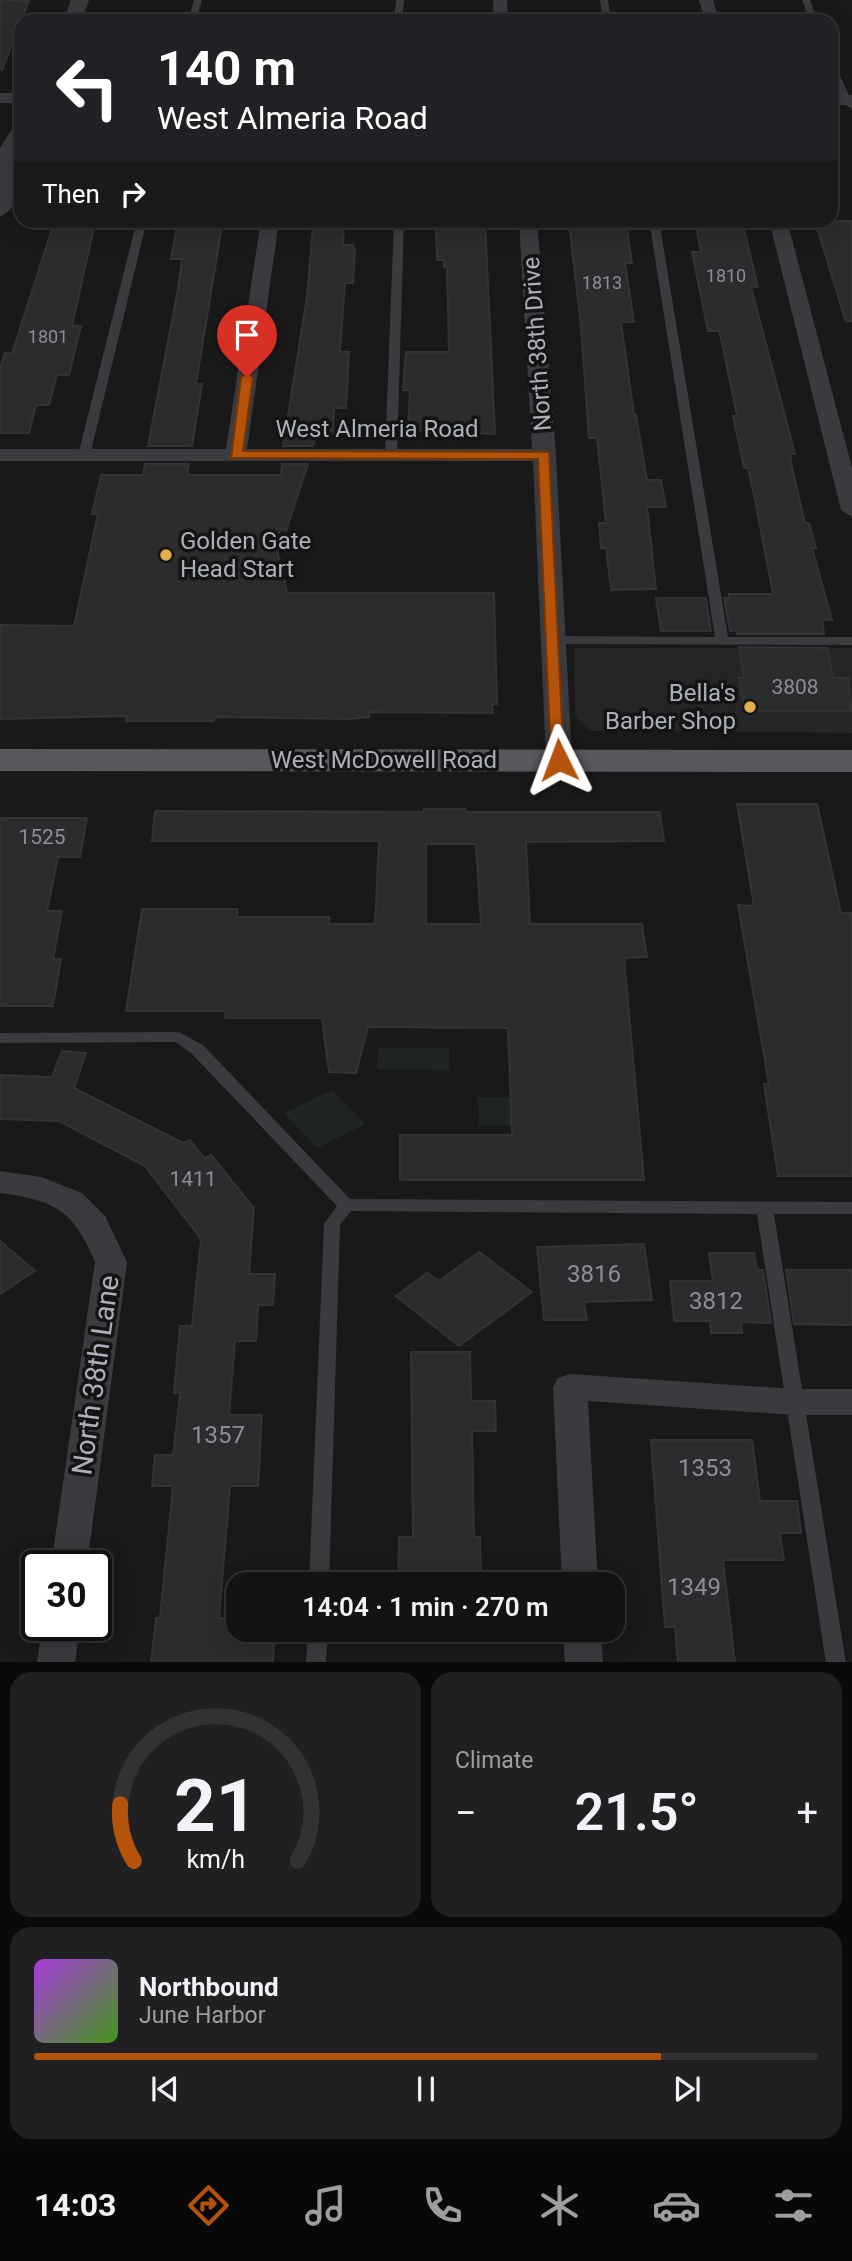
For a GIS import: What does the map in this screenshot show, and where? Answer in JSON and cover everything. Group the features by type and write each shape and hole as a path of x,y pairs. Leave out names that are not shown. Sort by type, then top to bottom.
{"main road":[{"name":"West McDowell Road","path":"0,760 852,761"}],"street":[{"path":"14,139 9,152 14,166"},
{"path":"0,209 14,176"},
{"path":"236,455 269,228"},
{"name":"North 38th Drive","path":"529,228 545,455 551,640 559,760"},
{"path":"780,228 852,510"},
{"name":"West Almeria Road","path":"0,455 545,455"},
{"name":"North 38th Lane","path":"0,1182 24,1184 69,1197 99,1228 111,1262 71,1550"},
{"path":"579,1572 570,1387 794,1402 852,1402"},
{"path":"56,1662 59,1641"},
{"path":"583,1642 584,1662"}],"lane":[{"path":"838,83 845,101"},
{"path":"84,455 140,228"},
{"path":"391,455 400,228"},
{"path":"655,228 722,641"},
{"path":"551,640 852,641"},
{"path":"0,1038 179,1037 197,1049 346,1205 852,1208"},
{"path":"319,1572 332,1224 346,1205"},
{"path":"765,1209 836,1662"},
{"path":"316,1662 317,1642"}],"shaded area":[{"path":"574,648 852,648 852,733 591,731 575,714"},
{"path":"378,1048 449,1048 450,1070 377,1069"},
{"path":"332,1090 365,1124 317,1148 284,1113"},
{"path":"478,1097 632,1097 636,1125 479,1125"}],"building":[{"path":"0,0 29,0 24,14 14,14 14,39 2,70"},
{"path":"838,221 852,221 852,321 846,322 817,228 838,228"},
{"path":"52,228 94,228 72,326 81,326 69,375 57,375 49,405 36,405 29,433 0,433 0,368 5,353 12,353"},
{"path":"177,228 222,228 196,384 202,384 192,446 148,446 182,259 171,259"},
{"path":"313,228 344,228 343,245 353,245 355,251 353,283 345,283 340,352 349,352 346,408 334,408 333,434 317,434 313,446 283,446 307,297"},
{"path":"436,228 485,228 495,434 408,431 410,390 403,390 406,352 449,352 447,267 444,267 444,260 437,260"},
{"path":"570,228 627,228 632,263 625,263 634,322 621,322 634,415 647,480 661,480 666,507 647,507 656,589 611,590 606,548 601,548 599,523 606,523 597,438 589,438 581,327"},
{"path":"696,228 744,228 758,287 751,287 795,454 790,454 805,523 809,523 816,548 812,548 832,620 822,620 824,634 737,634 737,631 730,631 724,598 729,598 729,594 773,594 748,468 744,468 733,416 737,416 722,343 719,331 708,331 692,252 701,252"},
{"path":"145,464 189,464 187,475 281,475 282,464 308,464 286,531 280,529 276,545 287,593 494,593 497,704 492,704 493,713 369,712 369,717 350,719 215,717 214,721 126,721 127,716 0,719 0,625 74,626 98,514 92,514 101,475 143,475"},
{"path":"656,598 706,598 711,631 661,631"},
{"path":"739,647 827,648 833,678 848,678 852,711 745,711 739,678 744,678"},
{"path":"737,804 817,804 841,913 852,913 852,1176 778,1176 764,1084 769,1084 738,905 754,906"},
{"path":"424,809 465,809 466,812 660,812 664,841 526,842 530,924 642,924 647,957 624,958 644,1180 400,1180 400,1135 512,1135 508,1028 368,1027 356,1073 329,1072 322,1018 225,1018 226,1011 126,1011 142,909 237,909 237,917 329,917 329,924 375,924 379,841 152,841 155,811 423,812","holes":["426,844 476,844 481,924 426,924"]},
{"path":"0,818 87,818 80,857 58,857 47,911 62,911 53,959 61,959 53,1006 0,1006"},
{"path":"62,1051 86,1053 74,1088 183,1143 190,1140 204,1158 211,1155 254,1208 249,1274 275,1274 273,1305 258,1305 256,1341 235,1341 229,1415 262,1415 258,1486 230,1486 219,1618 226,1618 226,1642 274,1642 273,1662 151,1662 156,1618 160,1618 173,1486 152,1486 155,1455 173,1455 180,1393 174,1393 180,1326 192,1326 201,1239 145,1166 59,1121 0,1119 0,1075 52,1077"},
{"path":"0,1241 35,1271 0,1294"},
{"path":"644,1244 652,1300 584,1302 587,1320 544,1320 537,1247"},
{"path":"479,1252 532,1292 459,1346 396,1296 427,1273 439,1281"},
{"path":"709,1253 754,1253 757,1270 763,1270 771,1323 741,1322 742,1333 711,1333 710,1321 674,1321 670,1281 713,1281"},
{"path":"786,1270 852,1270 852,1325 794,1324"},
{"path":"411,1352 470,1352 471,1401 495,1401 496,1431 472,1431 474,1537 480,1537 481,1572 398,1572 399,1537 413,1537"},
{"path":"651,1440 752,1440 760,1501 797,1501 801,1533 780,1533 784,1560 723,1560 735,1662 678,1662 675,1627 665,1627"}],"place":[{"name":"Golden Gate Head Start","path":"166,555"},
{"name":"Bella's Barber Shop","path":"750,707"}],"route":[{"path":"247,377 236,455 545,455 551,640 559,760"}]}
